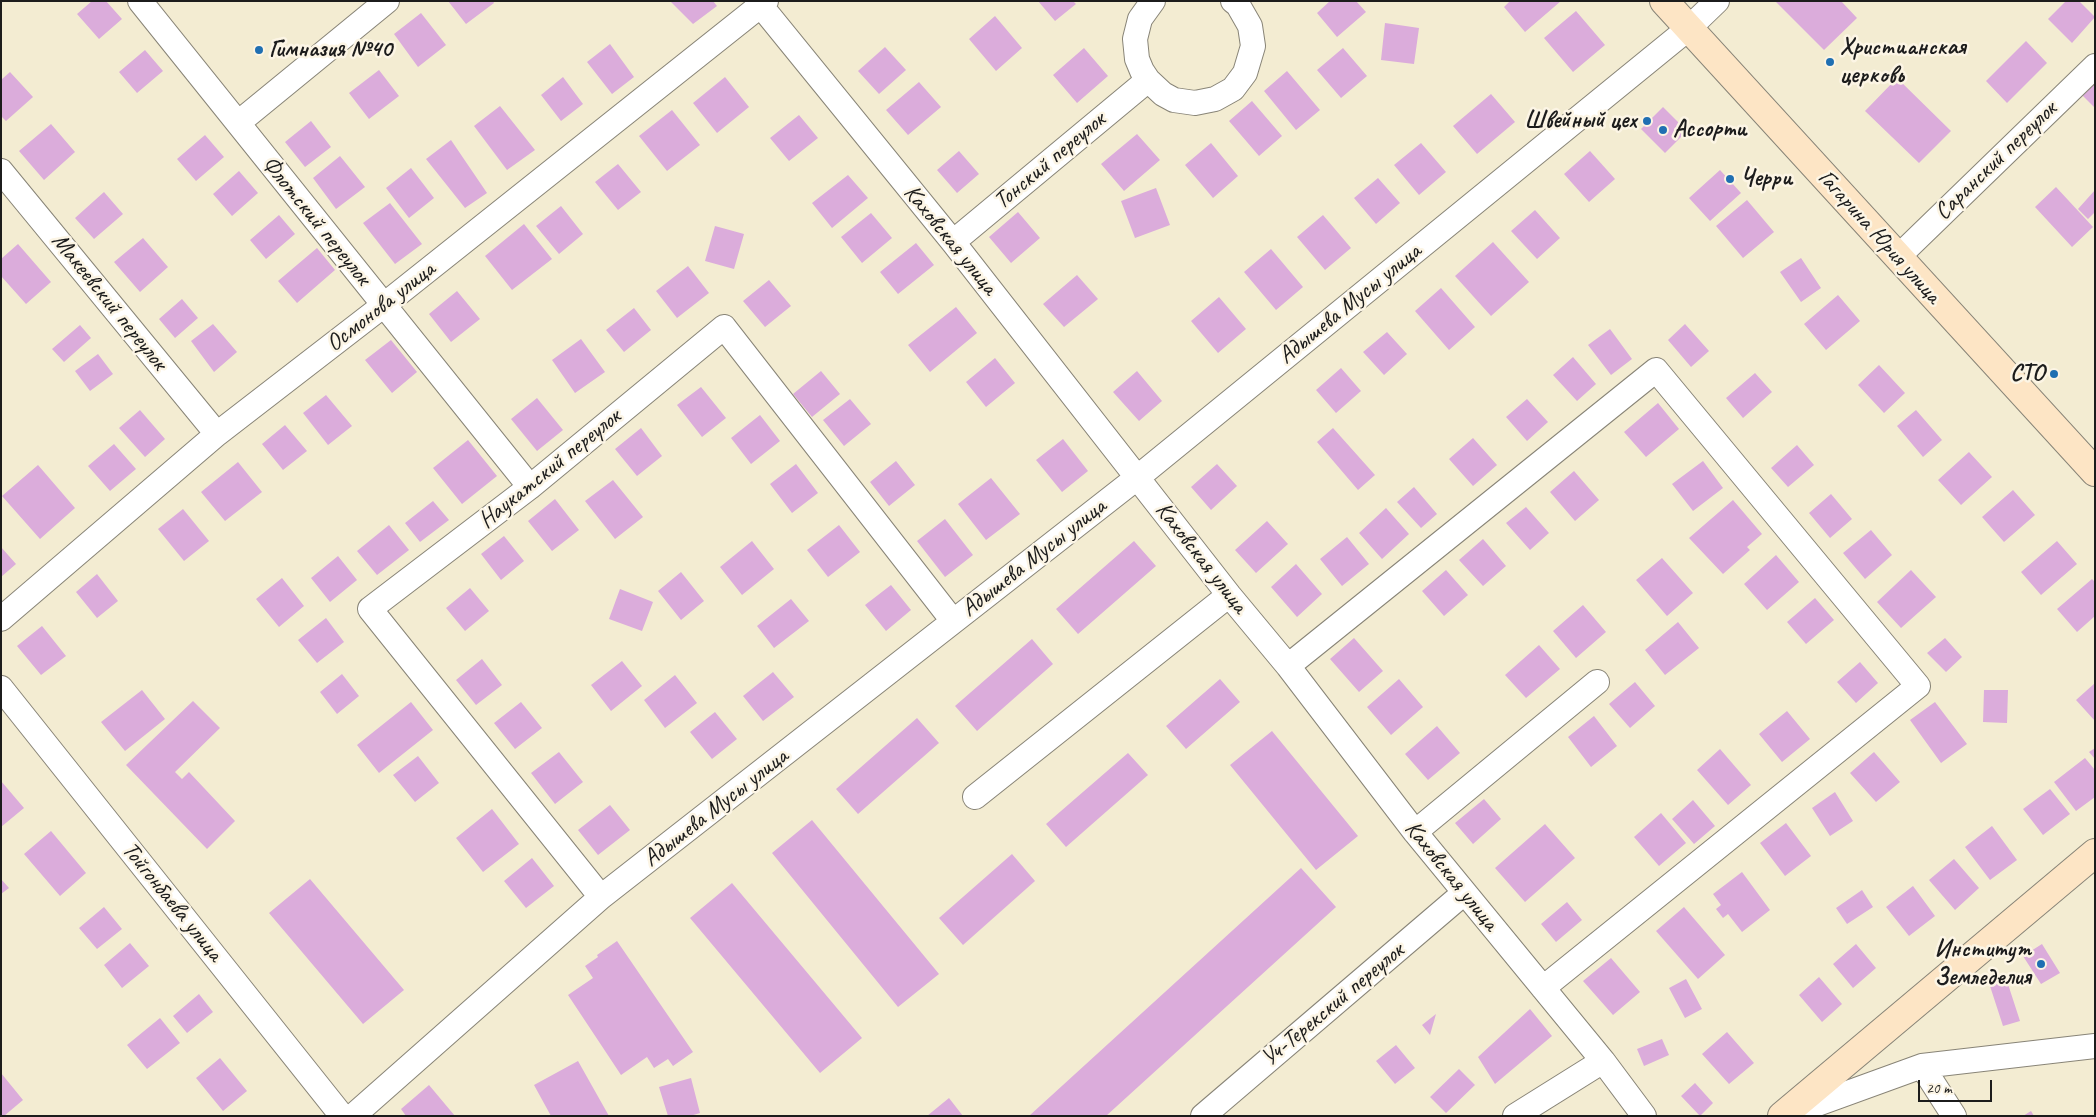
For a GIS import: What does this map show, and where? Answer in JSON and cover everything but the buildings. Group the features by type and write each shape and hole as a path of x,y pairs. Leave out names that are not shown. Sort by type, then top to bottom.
{"main road":[{"name":"Гагарина Юрия улица","path":"1664,1 2095,472"},
{"path":"1783,1116 2095,853"}],"street":[{"name":"Флотский переулок","path":"140,1 530,487"},
{"path":"238,123 387,1"},
{"path":"1153,1 1140,19 1135,39 1137,59 1148,80 1163,94 1174,100 1195,103 1214,99 1233,89 1245,73 1253,46 1250,26 1238,5 1233,1"},
{"name":"Адышева Мусы улица","path":"352,1116 602,897 1138,477 1689,28 1717,1"},
{"name":"Каховская улица","path":"761,3 953,242 1229,595 1288,666 1415,832 1603,1061 1644,1116"},
{"name":"Осмонова улица","path":"1,619 217,434 384,305 761,3"},
{"name":"Саранский переулок","path":"1898,256 2095,66"},
{"name":"Тонский переулок","path":"953,242 1148,80"},
{"name":"Макеевский переулок","path":"1,171 217,434"},
{"name":"Наукатский переулок","path":"602,897 370,609 530,487 724,327 954,621"},
{"path":"1288,666 1656,370 1918,686 1543,988"},
{"path":"975,797 1229,595"},
{"path":"1415,832 1597,682"},
{"name":"Тойгонбаева улица","path":"1,688 342,1116"},
{"name":"Уч-Терекский переулок","path":"1203,1116 1464,893"},
{"path":"1783,1116 1922,1066 2095,1046"},
{"path":"1515,1116 1603,1061"},
{"path":"1922,1066 1954,1116"}],"place":[{"name":"Гимназия №40","path":"259,50"},
{"name":"Христианская церковь","path":"1830,62"},
{"name":"Швейный цех","path":"1647,121"},
{"name":"Ассорти","path":"1663,130"},
{"name":"Черри","path":"1730,179"},
{"name":"CTO","path":"2054,374"},
{"name":"Институт Земледелия","path":"2041,964"}]}
